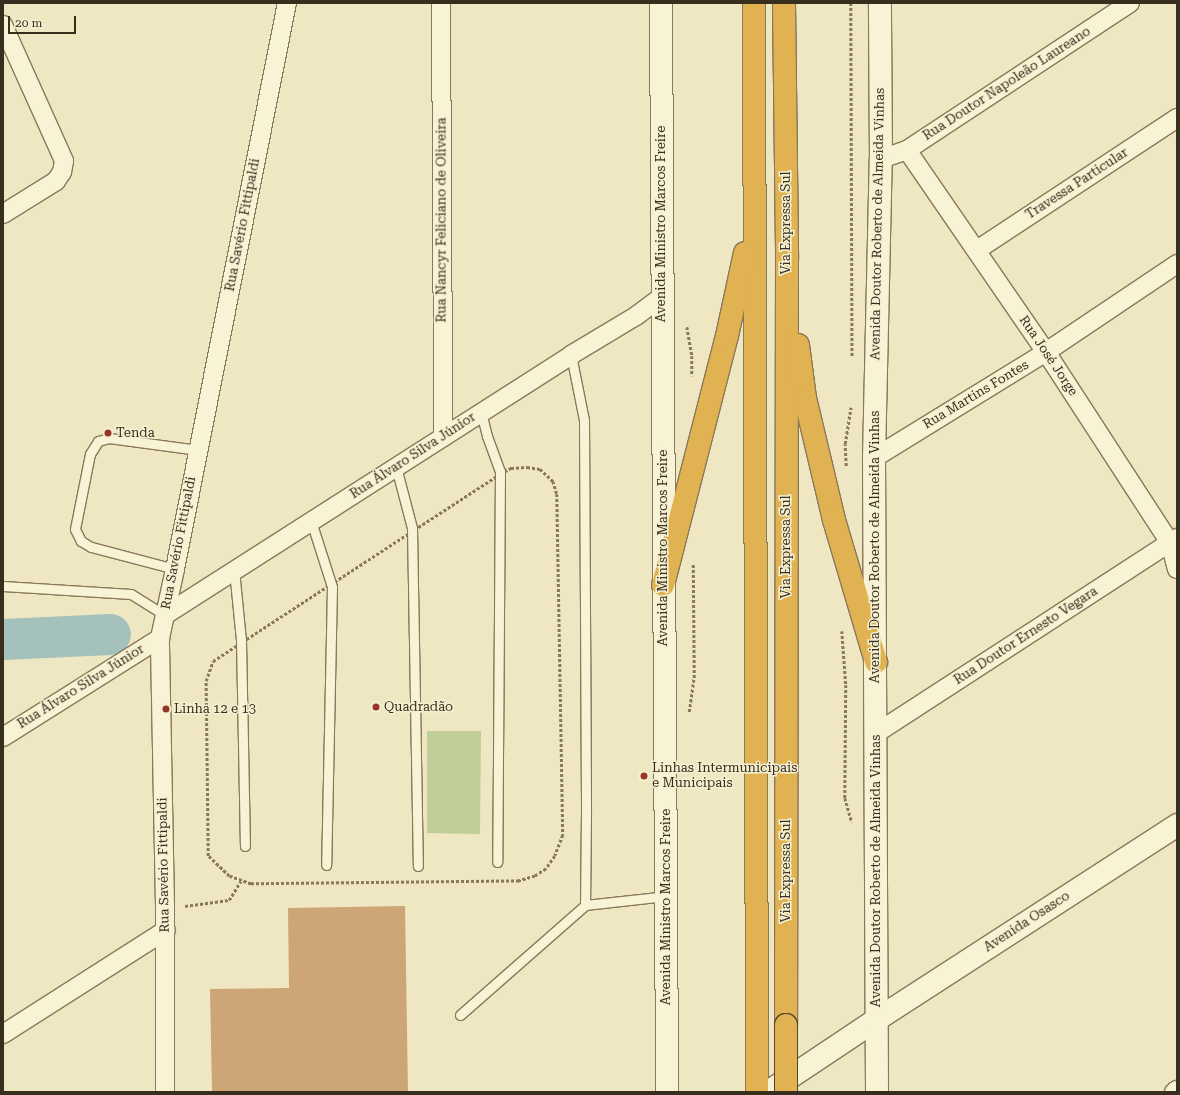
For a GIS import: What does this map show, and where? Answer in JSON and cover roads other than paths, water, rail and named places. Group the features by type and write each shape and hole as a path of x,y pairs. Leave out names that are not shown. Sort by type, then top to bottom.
{"highway":[{"path":"754,3 757,1092"},
{"name":"Via Expressa Sul","path":"784,3 787,259 786,1092"},
{"path":"663,585 737,292 754,195"},
{"path":"787,259 808,413 834,520 876,662"}],"main road":[{"name":"Avenida Ministro Marcos Freire","path":"661,3 661,297 667,1092"},
{"name":"Avenida Doutor Roberto de Almeida Vinhas","path":"876,1092 876,662 874,458 881,160 880,3"},
{"name":"Avenida Osasco","path":"768,1092 876,1020 1177,825"}],"street":[{"name":"Rua Savério Fittipaldi","path":"165,1092 166,930 160,638 176,569 198,450 287,3"},
{"name":"Rua Nancyr Feliciano de Oliveira","path":"441,3 443,437"},
{"name":"Rua Doutor Napoleão Laureano","path":"881,160 907,150 1130,3"},
{"path":"3,25 64,161 62,172 56,180 3,214"},
{"name":"Travessa Particular","path":"977,250 1177,118"},
{"name":"Rua José Jorge","path":"907,150 977,250 1173,541 1177,569"},
{"name":"Rua Martins Fontes","path":"874,458 1046,352 1177,264"},
{"name":"Rua Álvaro Silva Júnior","path":"165,615 481,412 636,316 661,297"},
{"name":"Rua Doutor Ernesto Vegara","path":"875,734 1173,541"},
{"name":"Rua Álvaro Silva Júnior","path":"3,737 160,638"},
{"path":"3,1034 166,930"}],"lane":[{"path":"571,355 584,420 586,805 585,905"},
{"path":"481,412 487,436 500,471 497,862"},
{"path":"176,569 91,547 81,541 75,529 90,454 98,440 109,438 198,450"},
{"path":"396,467 412,531 418,866"},
{"path":"312,521 332,587 326,865"},
{"path":"234,570 241,640 245,846"},
{"path":"3,586 131,594 165,615"},
{"path":"460,1015 585,905 666,896"}],"waterway":[{"path":"3,639 110,634"}],"place":[{"name":"Tenda","path":"108,433"},
{"name":"Quadradão","path":"376,707"},
{"name":"Linha 12 e 13","path":"166,709"},
{"name":"Linhas Intermunicipais e Municipais","path":"644,776"}]}
